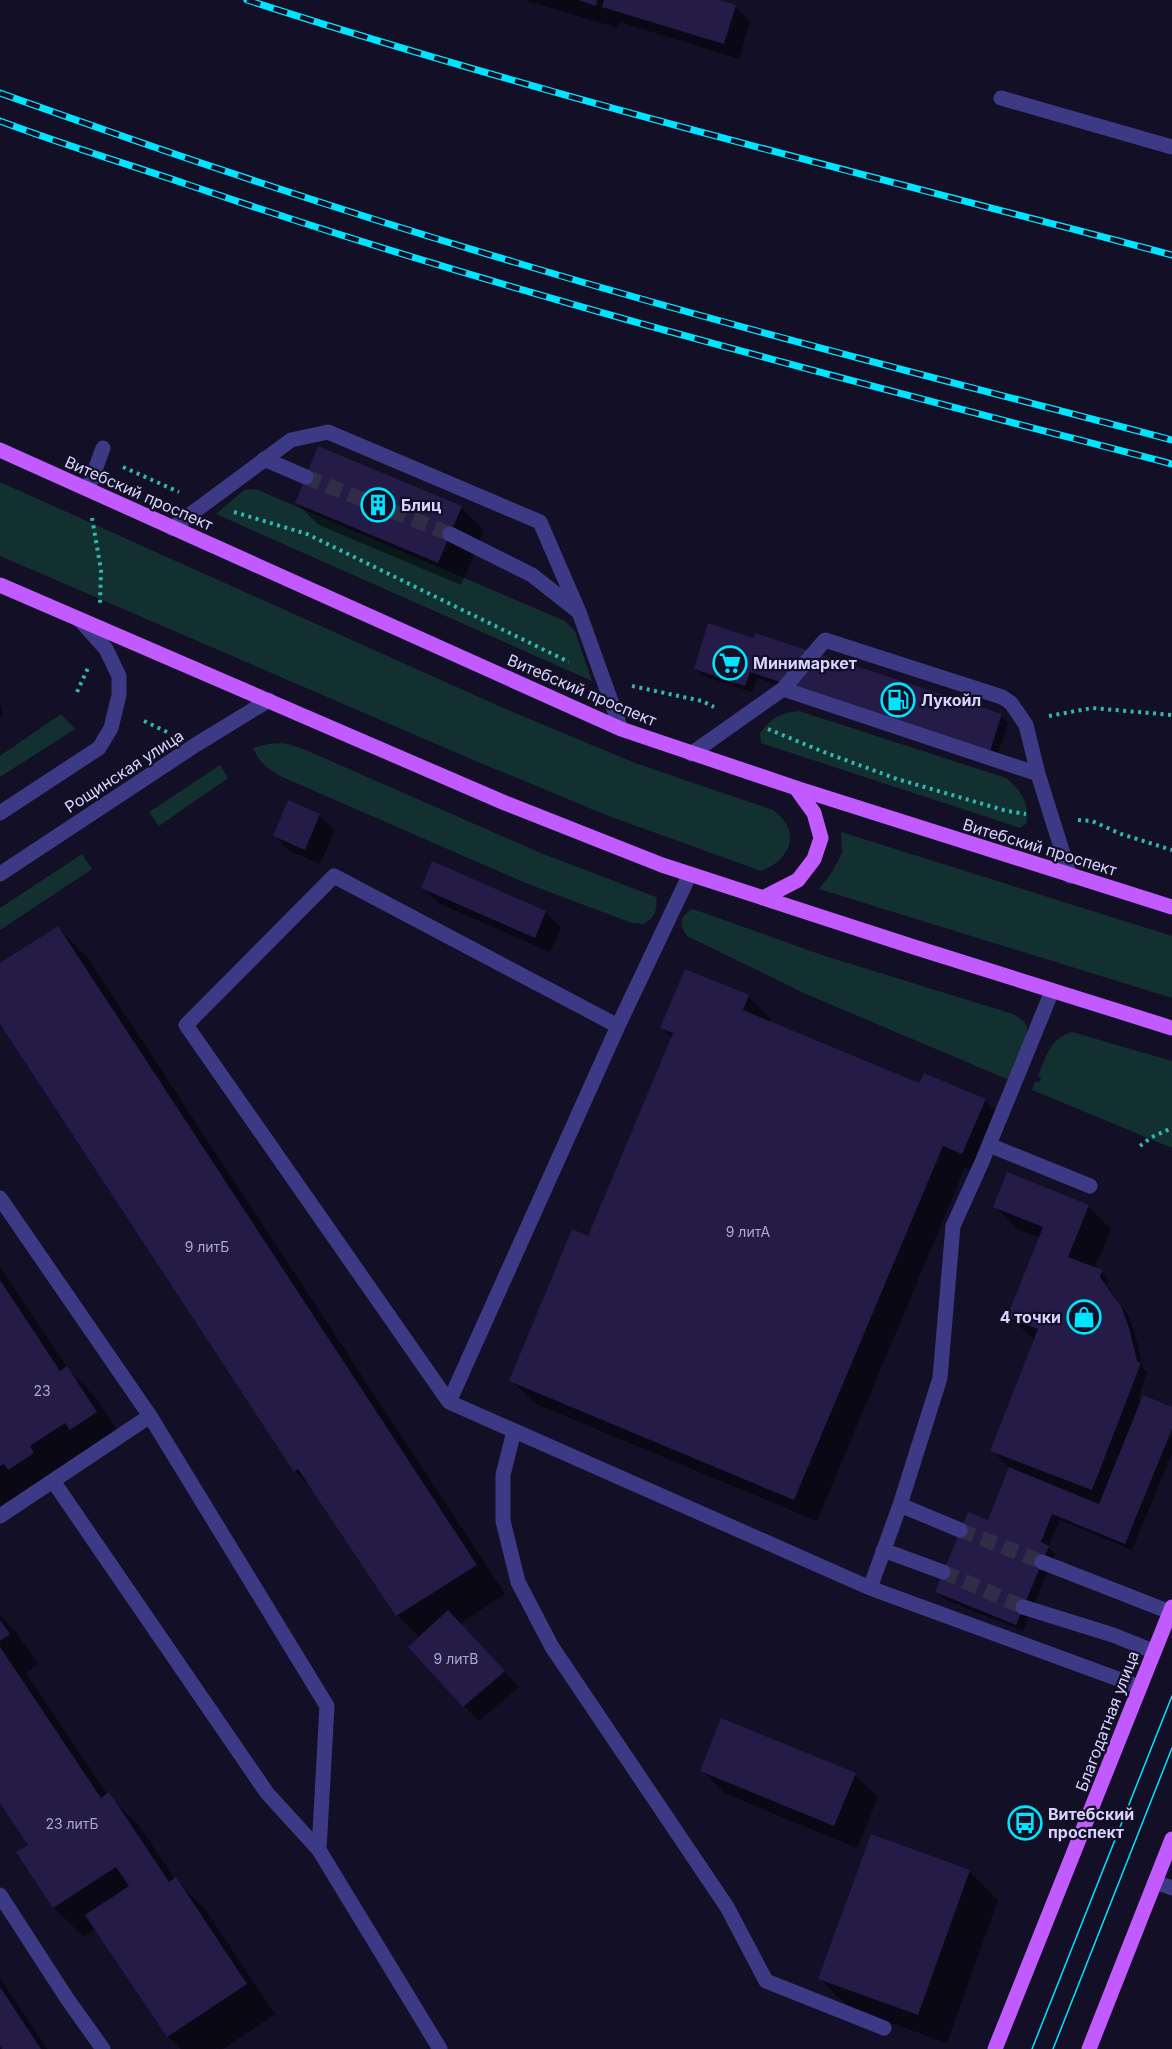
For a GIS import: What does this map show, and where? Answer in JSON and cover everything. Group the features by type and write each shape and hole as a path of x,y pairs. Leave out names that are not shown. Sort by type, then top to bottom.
{"main road":[{"name":"Витебский проспект","path":"0,450 621,729 690,754 1070,876 1171,906"},
{"path":"0,585 80,620 100,635 268,700 505,803 690,874 1172,1028"},
{"path":"763,897 798,880 814,859 821,838 814,813 796,788"},
{"name":"Благодатная улица","path":"995,2049 1171,1609"},
{"path":"1089,2049 1172,1839"}],"street":[{"path":"1001,98 1172,147"},
{"path":"172,528 291,440 328,432 540,522 579,612 621,729"},
{"path":"88,489 101,453"},
{"path":"264,459 306,477"},
{"path":"450,534 532,575 579,612"},
{"name":"Рощинская улица","path":"0,813 99,748 111,728 119,695 119,675 100,635"},
{"path":"690,754 783,689 825,640 1002,697 1011,702 1026,725 1038,774 1070,876"},
{"path":"783,689 1038,774"},
{"name":"Рощинская улица","path":"0,874 268,700"},
{"path":"449,1402 618,1026 690,874"},
{"path":"618,1026 334,876 186,1025 449,1402 870,1588 1140,1687"},
{"path":"870,1588 900,1505 940,1378 953,1226 1052,991"},
{"path":"989,1145 1090,1186"},
{"path":"0,1197 150,1416 327,1706 319,1850"},
{"path":"0,1516 150,1416"},
{"path":"513,1431 503,1475 503,1521 518,1582 552,1647 727,1907 766,1981 884,2028"},
{"path":"53,1481 267,1793 319,1850 440,2049"},
{"path":"900,1505 960,1530"},
{"path":"883,1550 943,1572"},
{"path":"1042,1562 1171,1609"},
{"path":"1023,1607 1113,1635 1154,1651"},
{"path":"1155,1882 1172,1888"},
{"path":"0,1895 68,2000 103,2049"}],"path":[{"path":"101,453 205,503 307,534 602,678 702,701 821,751 897,779 1007,812 1092,821 1121,834 1172,850"},
{"path":"77,692 100,635 101,570 88,489"},
{"path":"1026,725 1040,718 1092,708 1172,715"},
{"path":"144,722 167,732"},
{"path":"1140,1146 1152,1137 1172,1128"}],"green space":[{"path":"0,482 501,707 635,763 773,810 788,827 790,836 786,852 780,860 761,871 606,815 0,556"},
{"path":"258,490 565,621 575,631 592,681 216,514 243,491"},
{"path":"799,711 1006,778 1016,788 1026,804 1026,824 1020,828 761,743 760,733 772,720 786,713"},
{"path":"61,714 75,729 0,777 0,756"},
{"path":"284,743 301,748 541,853 656,897 655,913 644,924 632,923 528,884 280,776 264,764 253,748"},
{"path":"220,765 228,778 159,826 149,812"},
{"path":"841,832 1172,936 1172,998 819,889 832,872 842,853"},
{"path":"82,854 92,869 0,930 0,908"},
{"path":"693,909 822,955 1013,1014 1025,1022 1027,1032 1009,1080 806,994 687,936 682,927 682,920 685,914"},
{"path":"1072,1032 1172,1061 1172,1148 1032,1090 1035,1082 1039,1082 1041,1078 1038,1076 1050,1049 1059,1039"}],"building":[{"path":"578,0 597,0 596,6"},
{"path":"604,0 719,0 736,5 724,44 602,7"},
{"name":"Блиц","path":"318,446 462,506 438,563 295,503"},
{"name":"Лукойл","path":"708,623 753,638 755,633 1002,714 990,751 750,672 745,686 694,669"},
{"path":"288,800 320,814 305,850 273,836"},
{"path":"432,861 546,911 535,938 421,888"},
{"path":"58,926 477,1565 396,1616 298,1469 294,1472 0,1024 0,963"},
{"path":"685,969 749,995 743,1010 919,1083 924,1073 986,1099 962,1154 943,1146 794,1500 509,1381 572,1229 588,1236 673,1033 660,1028"},
{"path":"1007,1172 1089,1205 1068,1257 1102,1270 1100,1277 1121,1306 1137,1361 1141,1363 1092,1490 990,1451 1038,1329 1007,1317 1043,1227 993,1207"},
{"path":"0,1280 60,1371 67,1366 97,1412 70,1430 65,1423 30,1446 34,1453 8,1470 4,1464 0,1466"},
{"path":"1143,1395 1172,1407 1172,1429 1125,1544 1052,1514 1041,1542 1049,1546 1016,1625 935,1592 968,1512 988,1520 1009,1467 1099,1504"},
{"path":"448,1610 505,1671 463,1707 408,1647"},
{"path":"0,1620 10,1634 0,1641"},
{"path":"0,1647 101,1798 109,1792 169,1882 176,1877 247,1984 167,2037 85,1915 129,1886 116,1867 53,1908 16,1852 28,1845 0,1803"},
{"path":"721,1718 856,1773 834,1826 700,1771"},
{"path":"871,1834 970,1870 918,2015 818,1979"},
{"path":"0,1987 41,2049 2,2049 0,2046"}],"tunnel":[{"path":"306,477 450,534"},
{"path":"960,1530 1042,1562"},
{"path":"943,1572 1023,1607"}],"tram line":[{"path":"1032,2049 1172,1696"},
{"path":"1053,2049 1172,1748"}],"railway":[{"path":"247,0 361,36 592,102 1172,255"},
{"path":"0,93 256,181 514,262 760,332 1172,440"},
{"path":"0,121 69,146 308,224 553,299 800,367 1172,464"}],"place":[{"name":"Блиц","path":"378,505"},
{"name":"Минимаркет","path":"730,663"},
{"name":"Лукойл","path":"898,700"},
{"name":"4 точки","path":"1084,1317"},
{"name":"Витебский проспект","path":"1025,1823"}]}
